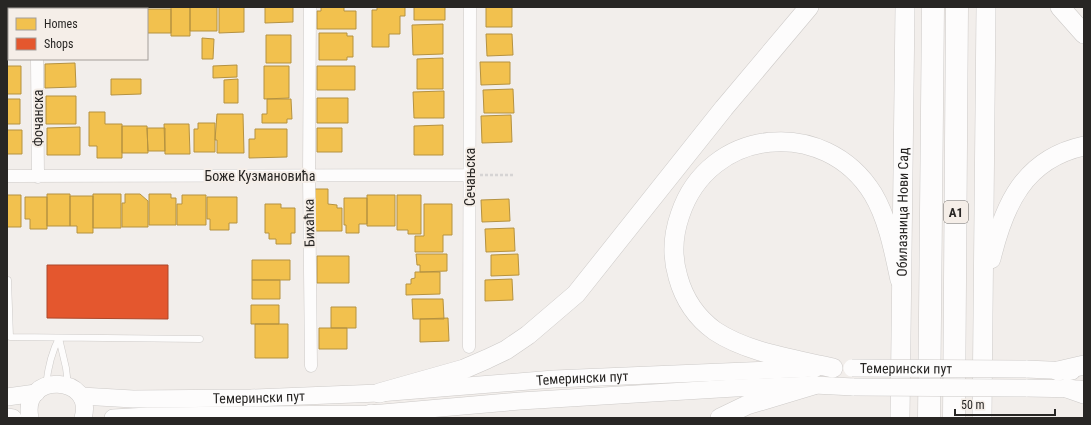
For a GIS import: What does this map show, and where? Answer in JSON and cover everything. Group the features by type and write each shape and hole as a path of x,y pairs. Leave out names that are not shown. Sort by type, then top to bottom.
{"highway":[{"name":"A1","path":"929,418 933,7"},
{"name":"A1","path":"954,418 957,7"}],"main road":[{"path":"379,393 464,369 506,350 528,335 571,299 749,77 809,7"},
{"name":"Обилазница Нови Сад","path":"900,418 900,280 905,7"},
{"path":"982,418 986,7"},
{"path":"1060,7 1084,34"},
{"path":"833,368 764,352 741,344 708,325 701,319 690,304 680,284 676,271 674,261 674,238 682,208 688,195 700,178 728,156 744,148 767,142 796,142 814,146 830,154 856,172 873,195 888,233 900,280"},
{"path":"984,292 1000,227 1012,198 1019,187 1027,177 1046,162 1063,152 1084,146"},
{"path":"1058,371 1084,365"},
{"name":"Темерински пут","path":"81,396 133,399 251,398 379,393 554,379 833,368 1026,369 1084,372"},
{"path":"7,397 59,384 68,385 81,396 85,413 83,418"},
{"path":"720,418 748,404 814,385"},
{"name":"Темерински пут","path":"113,418 283,417 371,414 534,400 735,388 814,385 854,387 1026,388 1078,391"},
{"path":"30,418 30,404 41,389"},
{"path":"371,414 390,418"},
{"path":"7,417 12,418"}],"street":[{"name":"Бихаћка","path":"310,7 309,175 311,366"},
{"name":"Сечањска","path":"469,347 470,7"},
{"name":"Фочанска","path":"37,60 38,176"},
{"name":"Боже Кузмановића","path":"7,176 470,175"}],"lane":[{"path":"8,280 10,337 200,339"},
{"path":"59,338 66,368 68,385"},
{"path":"41,389 52,350 59,338"}],"path":[{"path":"470,175 514,175"}],"building: Homes":[{"path":"45,7 74,7 74,8"},
{"path":"85,7 123,7 123,8"},
{"path":"126,7 143,7 143,8"},
{"path":"171,7 190,7 190,36 171,36"},
{"path":"190,7 217,7 217,31 190,31"},
{"path":"219,7 244,7 244,32 219,33"},
{"path":"265,7 293,7 293,22 265,23"},
{"path":"321,7 344,7 344,11 356,11 356,29 317,29 317,11 321,11"},
{"path":"377,7 405,7 405,16 400,16 400,34 389,34 389,47 372,47 372,10 377,10"},
{"path":"414,7 445,7 445,20 414,20"},
{"path":"486,7 512,7 512,27 486,27"},
{"path":"7,8 8,8 8,33"},
{"path":"148,9 171,9 171,33 148,33"},
{"path":"443,24 443,54 413,55 412,25"},
{"path":"319,33 347,33 347,36 353,36 353,57 347,57 347,60 319,60"},
{"path":"486,34 512,34 513,55 487,56"},
{"path":"266,35 291,35 291,63 266,63"},
{"path":"7,36 8,36 8,55"},
{"path":"202,38 214,39 213,59 202,59"},
{"path":"443,58 443,89 417,89 417,59"},
{"path":"480,62 510,62 510,84 481,85"},
{"path":"75,63 76,87 45,88 45,64"},
{"path":"237,65 237,77 213,78 213,66"},
{"path":"7,66 21,66 21,94 7,94"},
{"path":"264,66 289,66 289,98 264,99"},
{"path":"317,66 355,66 355,90 317,90"},
{"path":"111,79 141,79 141,94 111,95"},
{"path":"238,79 238,103 224,103 224,80"},
{"path":"513,89 514,113 484,113 483,90"},
{"path":"444,91 444,118 414,118 413,92"},
{"path":"46,96 76,96 76,124 46,124"},
{"path":"317,98 348,98 348,123 317,123"},
{"path":"7,99 20,99 20,124 7,124"},
{"path":"267,99 291,99 292,119 287,119 287,123 262,123 262,114 267,114"},
{"path":"89,112 105,112 105,124 122,124 122,158 97,158 97,146 89,146"},
{"path":"217,114 243,114 244,153 217,153 217,140 215,140"},
{"path":"511,115 512,142 482,143 481,116"},
{"path":"198,123 215,123 215,152 194,152 194,129 198,129"},
{"path":"164,124 189,124 190,154 165,154"},
{"path":"443,125 443,155 414,155 414,126"},
{"path":"122,126 147,126 148,153 122,153"},
{"path":"80,127 80,155 47,155 47,128"},
{"path":"147,128 165,128 165,151 148,151"},
{"path":"317,128 342,128 342,152 317,152"},
{"path":"255,129 287,129 287,157 249,158 249,139 255,139"},
{"path":"7,130 22,130 22,154 7,154"},
{"path":"314,189 328,189 328,204 337,205 337,208 342,208 342,231 314,231"},
{"path":"47,194 70,194 70,226 47,226"},
{"path":"93,194 121,194 121,228 93,228"},
{"path":"125,194 140,194 148,201 148,227 122,227 122,203 125,203"},
{"path":"149,194 171,194 171,198 176,198 176,225 149,225"},
{"path":"7,195 21,195 21,227 7,227"},
{"path":"182,195 206,195 206,225 177,225 177,204 182,204"},
{"path":"367,195 395,195 395,226 367,226"},
{"path":"397,195 421,195 421,234 408,234 408,230 397,230"},
{"path":"70,196 93,196 93,233 77,233 77,226 70,226"},
{"path":"25,197 47,197 47,229 30,229 30,219 25,219"},
{"path":"207,197 237,197 237,223 229,223 229,230 210,230 210,219 207,219"},
{"path":"344,198 367,198 367,224 359,224 359,233 346,233 346,225 344,225"},
{"path":"509,199 510,221 482,222 481,200"},
{"path":"265,204 281,204 281,208 295,208 295,233 291,233 291,244 276,244 276,239 269,239 269,233 265,233"},
{"path":"424,204 452,204 452,235 443,235 443,252 415,252 415,236 424,236"},
{"path":"514,228 515,251 486,252 485,229"},
{"path":"416,254 447,254 447,271 420,272 420,265 417,265"},
{"path":"518,254 519,275 491,276 491,255"},
{"path":"317,256 349,256 349,283 317,283"},
{"path":"252,260 290,260 290,280 252,280"},
{"path":"415,272 440,272 440,294 406,295 406,284 411,284 411,279 415,278"},
{"path":"512,279 513,300 485,301 485,280"},
{"path":"252,280 280,280 280,299 252,299"},
{"path":"412,299 443,299 444,319 413,319"},
{"path":"251,305 279,305 279,324 251,324"},
{"path":"331,307 356,307 356,328 331,328"},
{"path":"448,318 449,341 420,342 420,319"},
{"path":"255,324 288,324 288,358 255,358"},
{"path":"319,328 347,328 347,349 319,349"}],"building: Shops":[{"path":"47,265 168,265 168,319 47,318"}]}
